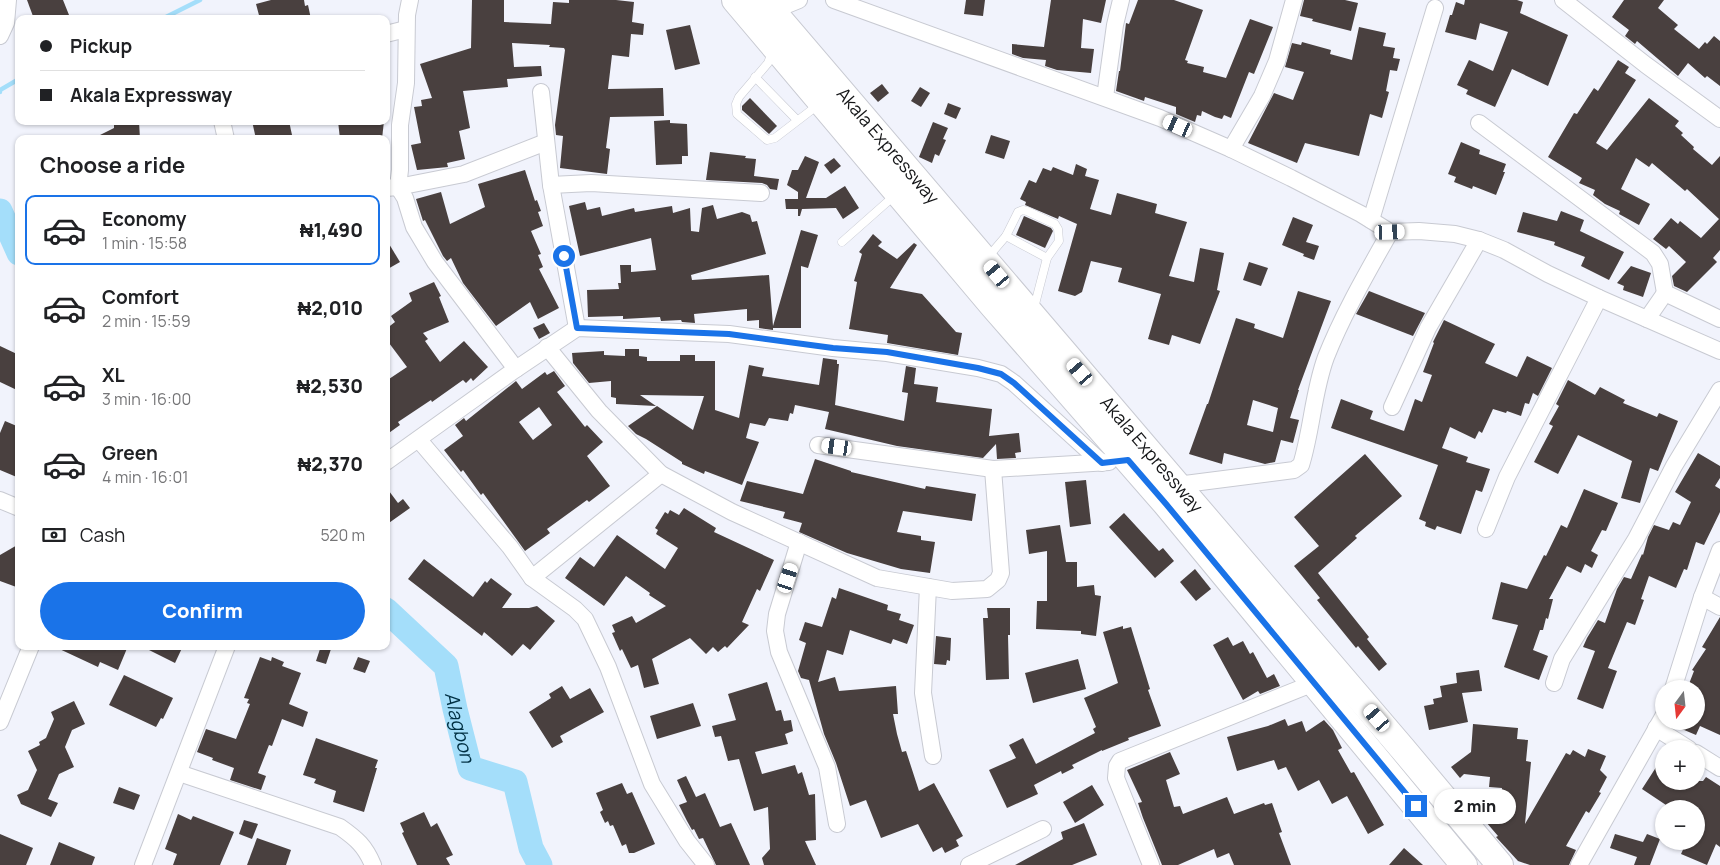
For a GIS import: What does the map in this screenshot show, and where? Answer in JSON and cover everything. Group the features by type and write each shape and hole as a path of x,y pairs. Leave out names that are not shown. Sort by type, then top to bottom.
{"main road":[{"name":"Akala Expressway","path":"735,0 773,45 830,96 985,260 1022,321 1128,460 1464,865"},
{"name":"Akala Expressway","path":"767,5 898,193 1177,485 1500,865"},
{"path":"1379,762 1402,748"}],"street":[{"path":"0,36 6,23 8,0"},
{"path":"392,188 400,170 400,125 406,83 406,29 410,0"},
{"path":"767,5 799,0"},
{"path":"834,0 1160,118 1291,178 1390,232 1420,231 1455,234 1504,250 1548,274 1599,298 1720,351"},
{"path":"1105,98 1115,25 1121,0"},
{"path":"1231,149 1262,96 1277,61 1294,0"},
{"path":"1563,0 1646,65 1719,117"},
{"path":"1370,220 1435,8"},
{"path":"390,33 406,29"},
{"path":"541,92 551,185 577,328"},
{"path":"1479,123 1654,253 1660,264 1665,293 1647,319"},
{"path":"392,188 464,174 546,142"},
{"path":"551,185 591,183 761,193"},
{"path":"392,188 405,198 414,227 435,262 516,369"},
{"path":"1177,485 1294,470 1301,465 1319,379 1326,358 1358,288 1390,232"},
{"path":"1392,407 1432,322 1478,240"},
{"path":"1665,293 1720,319"},
{"path":"1486,529 1507,477 1599,298"},
{"path":"390,459 547,347 577,328 729,334 833,348 887,352 978,368 1001,374 1014,383 1102,463"},
{"path":"547,347 599,411 660,474 732,512 877,578 952,591 987,589 998,580 1001,573 993,469"},
{"path":"1554,683 1562,659 1636,539 1669,474 1720,390"},
{"path":"419,440 510,547 532,578 575,609 585,619 608,667 652,784 687,841 706,865"},
{"path":"818,445 993,469 1128,460"},
{"path":"532,578 660,474"},
{"path":"0,500 15,506"},
{"path":"800,542 777,614 776,631 779,652 827,767 837,824"},
{"path":"1676,680 1702,597 1720,550"},
{"path":"928,587 923,692 933,756"},
{"path":"1702,597 1720,608"},
{"path":"0,722 29,650"},
{"path":"143,865 226,650"},
{"path":"1150,865 1116,778 1117,766 1120,761 1314,683"},
{"path":"1579,865 1655,730"},
{"path":"1669,730 1679,740"},
{"path":"1705,759 1720,768"},
{"path":"179,773 340,827 357,839 368,852 373,865"},
{"path":"979,863 1043,829"}],"lane":[{"path":"773,45 768,63 739,97 736,104 737,114 767,140 775,138 830,96"},
{"path":"755,77 797,120"},
{"path":"842,242 898,193"},
{"path":"985,260 1006,236 1018,212 1023,210 1055,224 1058,230 1059,241 1047,258 1022,321"},
{"path":"1006,236 1047,258"}],"building":[{"path":"27,0 63,0 69,15 33,15"},
{"path":"271,0 304,0 305,6 308,5 310,15 259,15 256,4"},
{"path":"472,0 504,0 504,22 551,24 553,2 569,3 569,0 616,0 634,2 632,22 644,24 643,35 631,34 629,57 612,55 608,89 663,88 664,116 610,117 606,148 610,149 607,174 560,168 563,136 556,135 555,125 565,50 564,48 549,47 550,45 512,43 514,67 541,66 542,76 507,79 508,87 463,91 470,128 459,131 465,159 447,163 448,167 417,170 411,145 421,143 414,107 422,106 421,100 432,98 420,64 471,48"},
{"path":"966,0 985,0 983,16 964,14"},
{"path":"1051,0 1106,0 1101,23 1083,19 1081,48 1094,49 1091,73 1057,70 1045,66 1046,60 1023,58 1012,54 1012,44 1044,47"},
{"path":"1138,0 1174,0 1203,10 1185,60 1188,61 1187,63 1204,67 1203,72 1226,78 1250,19 1273,27 1254,74 1249,72 1231,118 1224,115 1222,119 1202,111 1201,116 1197,115 1195,122 1176,114 1176,107 1145,97 1144,101 1116,91 1126,23 1129,24"},
{"path":"1304,0 1345,0 1358,3 1351,31 1300,16"},
{"path":"1465,0 1517,0 1523,2 1520,13 1568,35 1548,86 1512,69 1495,107 1466,94 1468,90 1457,85 1469,60 1493,71 1508,32 1480,23 1476,40 1445,32 1456,2 1464,5"},
{"path":"1624,0 1664,0 1658,8 1678,25 1674,29 1699,49 1714,36 1720,41 1720,86 1707,76 1705,78 1688,63 1678,76 1637,41 1635,44 1625,36 1629,30 1612,17"},
{"path":"690,25 700,64 675,70 666,30"},
{"path":"1359,27 1386,33 1383,46 1395,48 1393,58 1400,59 1397,71 1390,70 1386,91 1389,92 1382,118 1370,114 1359,156 1305,143 1297,163 1248,143 1274,93 1293,100 1304,72 1285,67 1292,43 1301,45 1302,42 1331,50 1330,54 1352,60"},
{"path":"1618,60 1629,67 1625,73 1636,80 1596,143 1607,150 1649,98 1679,121 1675,126 1683,133 1681,135 1694,147 1693,149 1712,165 1720,156 1720,250 1713,258 1717,262 1687,292 1674,286 1672,276 1686,262 1669,246 1666,249 1653,239 1671,218 1678,224 1680,221 1701,238 1719,219 1687,189 1685,191 1652,163 1649,167 1636,158 1621,189 1650,204 1639,225 1619,214 1620,211 1605,204 1593,195 1595,190 1579,183 1582,178 1548,157 1574,113 1577,114 1594,88 1598,91"},
{"path":"882,84 889,93 878,102 870,93"},
{"path":"920,87 930,93 921,107 911,101"},
{"path":"750,98 777,126 769,134 742,110 742,106"},
{"path":"948,103 961,108 956,119 944,114"},
{"path":"670,120 670,123 687,124 688,156 682,156 682,164 656,165 654,121"},
{"path":"933,122 948,128 943,139 946,140 939,156 935,154 932,163 919,157"},
{"path":"114,125 139,125 140,135 100,135 114,128"},
{"path":"253,125 290,125 292,135 255,135"},
{"path":"338,125 384,125 382,135 340,135"},
{"path":"991,135 1010,141 1004,159 985,153"},
{"path":"1461,142 1480,150 1479,154 1506,164 1503,172 1505,172 1496,195 1473,186 1472,189 1454,182 1456,177 1448,174"},
{"path":"710,152 756,159 754,176 779,179 777,190 770,189 762,183 706,180"},
{"path":"805,156 819,162 806,198 826,198 845,186 859,208 843,219 836,208 802,209 800,216 798,216 798,209 786,209 785,199 798,199 798,192 787,185 792,170 798,170"},
{"path":"834,158 841,166 831,174 824,165"},
{"path":"1076,164 1087,169 1085,176 1099,180 1090,209 1111,215 1117,193 1157,204 1155,213 1187,222 1169,276 1194,282 1200,248 1224,253 1217,290 1220,291 1200,344 1172,335 1169,345 1148,339 1161,294 1118,282 1122,268 1091,261 1082,292 1075,296 1058,291 1077,224 1059,216 1058,219 1025,205 1026,202 1020,199 1029,180 1036,183 1043,168 1051,171 1053,167 1073,175"},
{"path":"525,170 535,201 537,200 541,211 538,212 543,226 531,231 541,254 538,255 543,267 539,269 559,308 538,319 530,302 496,326 463,283 451,258 447,261 443,256 425,220 423,221 416,199 441,192 450,224 485,207 478,184"},
{"path":"585,202 587,210 600,207 602,216 634,208 635,212 672,206 673,213 690,208 691,231 699,232 702,208 713,205 717,219 742,212 750,215 752,222 757,221 766,254 691,275 692,280 769,275 773,326 801,230 818,235 808,268 801,266 801,328 773,328 773,330 759,328 759,320 747,321 747,309 694,314 695,323 682,322 681,320 661,321 660,317 623,319 623,316 588,317 587,290 619,289 618,283 621,283 620,265 631,265 631,272 656,270 651,238 580,256 569,206"},
{"path":"1561,211 1584,220 1580,231 1624,252 1609,280 1581,266 1585,257 1554,245 1555,242 1517,232 1523,212 1557,221"},
{"path":"1024,216 1051,228 1053,231 1045,248 1016,235"},
{"path":"1293,217 1313,225 1306,242 1319,246 1314,260 1282,245"},
{"path":"873,234 882,242 878,246 897,259 914,243 917,245 890,288 922,294 956,332 962,333 958,355 887,343 888,335 849,329 857,282 854,281 862,254 859,252"},
{"path":"390,246 400,262 390,268"},
{"path":"1249,262 1268,268 1261,286 1243,280"},
{"path":"1631,266 1651,273 1643,297 1623,290 1624,286 1617,283"},
{"path":"434,282 441,296 439,297 449,322 423,333 428,339 425,341 440,362 464,341 488,367 473,381 471,378 466,383 463,380 432,402 431,400 398,422 400,425 390,432 390,378 407,367 390,344 390,326 395,322 391,316 412,301 409,293"},
{"path":"1298,291 1331,301 1298,390 1290,418 1299,420 1293,443 1281,440 1275,462 1265,464 1224,453 1222,464 1189,454 1208,404 1236,318 1255,324 1254,328 1283,338","holes":["1253,400 1278,408 1273,432 1247,425"]},
{"path":"1369,291 1425,313 1413,336 1356,314"},
{"path":"1444,320 1495,344 1485,363 1517,377 1527,356 1552,368 1538,396 1533,393 1529,404 1525,403 1521,416 1493,409 1482,433 1479,431 1475,439 1450,427 1442,448 1468,457 1466,462 1490,469 1482,492 1476,490 1461,534 1437,526 1435,530 1425,526 1426,522 1419,519 1438,465 1331,428 1341,399 1373,411 1370,419 1404,431 1415,399 1422,402 1432,375 1423,372 1433,342"},
{"path":"544,323 550,333 539,339 533,328"},
{"path":"0,346 15,353 15,389 0,382"},
{"path":"625,349 639,349 639,356 647,357 647,361 680,361 680,355 695,355 695,361 715,361 715,410 739,418 749,365 764,368 762,376 819,385 823,358 837,360 837,364 839,364 835,405 904,421 908,393 902,392 906,366 916,368 914,384 938,387 936,402 992,409 989,436 1019,433 1021,452 1015,453 1016,458 997,459 996,444 983,458 897,446 825,429 829,412 795,405 793,414 790,413 788,421 769,418 765,426 750,423 746,438 759,442 742,485 705,471 704,474 682,464 682,462 636,434 628,426 657,406 693,430 704,396 640,395 656,406 616,404 616,398 611,397 611,381 589,383 573,363 572,353 604,351 604,355 625,356"},
{"path":"554,371 565,386 557,392 585,427 587,425 603,442 587,456 610,486 547,529 550,533 525,551 483,493 481,495 463,470 461,472 444,450 463,436 455,425 464,418 466,421 516,381 522,389 545,372 547,375","holes":["539,407 552,425 533,440 519,422"]},
{"path":"1568,380 1595,395 1600,387 1625,400 1623,403 1657,417 1659,413 1678,421 1658,471 1650,468 1640,503 1621,498 1632,461 1578,435 1558,474 1534,462 1553,426 1549,424 1559,406 1556,404"},
{"path":"5,421 15,425 15,476 0,470 0,433"},
{"path":"1698,453 1720,466 1720,478 1715,486 1720,489 1720,512 1704,545 1696,542 1687,570 1684,569 1676,588 1649,576 1641,599 1644,600 1635,625 1627,622 1608,668 1617,671 1603,709 1577,699 1595,651 1583,647 1587,638 1598,620 1605,623 1617,589 1624,577 1631,579 1643,555 1648,537 1654,525 1669,530 1673,522 1680,525 1691,502 1675,492"},
{"path":"1365,454 1402,496 1355,536 1357,538 1318,573 1369,637 1367,639 1387,664 1379,671 1358,646 1356,648 1317,600 1320,598 1294,566 1319,546 1294,517"},
{"path":"815,459 851,472 925,489 926,486 976,494 972,521 903,511 897,532 921,536 921,540 935,542 930,573 901,569 847,553 799,532 802,523 783,518 785,512 740,501 747,481 803,494"},
{"path":"1086,480 1091,524 1070,527 1065,482"},
{"path":"1584,489 1618,503 1606,531 1602,530 1591,551 1598,555 1592,568 1585,564 1581,573 1567,566 1549,599 1553,599 1548,619 1546,618 1543,630 1540,630 1533,650 1548,656 1539,680 1504,667 1518,625 1492,619 1501,582 1527,589 1561,525 1567,528"},
{"path":"390,492 398,503 403,499 410,508 390,522"},
{"path":"684,508 716,528 714,532 774,560 760,591 757,589 742,622 749,625 727,648 725,646 718,652 713,647 706,654 690,638 652,659 659,684 644,688 638,665 631,668 622,649 620,651 612,633 615,632 612,625 632,616 636,623 666,606 626,576 604,606 565,578 580,557 594,567 617,535 665,569 678,548 656,534 658,530 655,528 665,512 668,514 670,510 679,515"},
{"path":"1124,513 1159,551 1163,548 1174,561 1155,578 1109,527"},
{"path":"1060,525 1066,562 1077,562 1077,587 1094,585 1095,595 1101,596 1096,636 1081,634 1081,631 1036,629 1037,601 1047,601 1047,551 1029,554 1026,530"},
{"path":"15,546 15,587 0,581 0,555"},
{"path":"424,559 473,597 485,581 487,583 491,578 512,594 502,608 529,608 537,606 555,621 530,650 523,644 512,656 484,632 482,636 408,579"},
{"path":"1195,569 1211,589 1196,601 1180,582"},
{"path":"839,588 888,605 887,610 901,614 899,620 914,625 907,644 893,639 891,644 850,630 843,655 827,650 818,682 835,677 839,691 896,686 898,714 893,714 897,734 902,752 906,751 919,791 934,783 963,836 956,840 959,846 945,853 942,847 933,852 918,824 881,838 866,800 850,806 824,734 809,680 801,678 798,671 806,643 799,640 805,622 822,627 832,597 836,599"},
{"path":"987,608 1010,608 1010,635 1008,635 1009,679 986,680 983,618 988,618"},
{"path":"1720,617 1720,735 1705,728 1705,680 1690,680 1694,671 1692,670 1706,649 1702,647"},
{"path":"1123,626 1123,629 1131,627 1150,689 1148,690 1161,726 1102,750 1072,765 1074,768 1062,774 1061,771 1034,785 1038,794 1007,808 989,770 1016,758 1009,745 1023,738 1036,764 1095,733 1093,729 1096,727 1084,698 1118,683 1103,632"},
{"path":"936,636 951,638 950,661 947,660 946,665 934,664"},
{"path":"1228,637 1233,646 1243,641 1250,654 1253,652 1267,678 1274,674 1280,686 1260,694 1258,691 1243,700 1213,645"},
{"path":"62,650 126,650 118,670 100,662 98,667"},
{"path":"149,650 181,650 175,663"},
{"path":"320,650 331,650 326,664 316,661"},
{"path":"260,657 271,661 272,657 284,662 282,666 301,673 289,704 308,712 303,727 282,719 272,746 269,745 258,773 266,776 261,790 230,780 234,768 197,752 206,729 236,739 250,704 247,703 249,699 244,698"},
{"path":"358,657 370,661 365,673 353,669"},
{"path":"1078,659 1086,689 1033,703 1025,673"},
{"path":"1479,670 1482,691 1462,693 1468,722 1429,730 1424,706 1434,704 1433,699 1442,697 1440,686 1457,683 1456,673"},
{"path":"124,675 173,698 163,719 161,718 156,727 109,705"},
{"path":"767,682 776,711 781,710 784,721 791,720 793,731 785,734 788,744 755,752 762,774 795,765 798,774 802,772 809,795 815,794 816,840 805,841 816,865 764,865 762,858 770,849 768,807 754,811 739,759 728,761 721,736 715,737 712,726 736,720 728,694"},
{"path":"562,686 570,699 590,688 604,712 560,736 563,742 552,748 529,712 551,698 549,694"},
{"path":"74,701 85,724 72,730 65,747 74,767 59,774 48,799 58,803 51,817 21,804 17,795 28,790 37,770 28,751 40,745 39,742 46,738 54,719 51,712"},
{"path":"693,703 701,726 657,739 650,716"},
{"path":"1285,719 1288,726 1302,721 1306,732 1324,720 1333,730 1342,748 1338,750 1351,773 1354,772 1384,825 1368,834 1347,796 1332,804 1319,780 1298,791 1286,767 1278,770 1274,760 1237,771 1227,737 1268,726"},
{"path":"1473,724 1518,728 1517,739 1528,740 1526,761 1531,762 1525,824 1566,753 1570,755 1573,750 1585,757 1588,749 1606,756 1600,770 1607,777 1599,792 1601,793 1589,813 1586,811 1566,846 1576,850 1569,865 1530,865 1518,861 1496,837 1498,836 1486,822 1499,811 1502,788 1489,787 1490,777 1464,774 1460,778 1451,767 1471,752"},
{"path":"1684,730 1698,730 1696,735"},
{"path":"316,738 378,760 364,812 333,802 336,791 314,783 316,779 303,775"},
{"path":"1170,752 1180,774 1166,780 1174,807 1180,806 1183,814 1227,797 1234,814 1264,803 1265,805 1272,803 1282,832 1279,833 1291,865 1234,865 1229,853 1217,858 1214,849 1178,865 1162,865 1138,803 1142,802 1127,770"},
{"path":"1655,769 1655,790 1705,790 1706,777 1720,786 1720,847 1716,844 1707,865 1681,854 1683,850 1705,850 1705,800 1658,800 1642,789"},
{"path":"686,776 696,797 705,793 720,827 731,823 750,865 716,865 703,838 699,839 694,829 692,830 679,805 687,802 677,780"},
{"path":"622,783 627,794 632,792 655,844 634,853 629,853 626,844 622,846 613,825 610,826 608,821 605,823 600,812 603,810 596,793"},
{"path":"1092,785 1104,805 1075,823 1063,802"},
{"path":"119,787 140,795 134,810 113,803"},
{"path":"424,812 431,827 437,823 453,855 446,858 450,865 417,865 402,833 404,832 400,823"},
{"path":"178,814 191,820 193,816 234,832 220,865 173,865 177,854 165,849"},
{"path":"244,820 258,824 252,839 239,834"},
{"path":"1084,823 1097,855 1072,865 1015,865 1063,839 1061,832"},
{"path":"0,834 33,848 26,865 0,865"},
{"path":"1615,834 1643,842 1647,834 1655,837 1656,850 1650,865 1634,865 1637,857 1610,848"},
{"path":"257,838 291,850 286,865 247,865"},
{"path":"59,842 95,857 92,865 50,865"},
{"path":"1404,848 1423,865 1389,865"}],"waterway":[{"path":"170,15 200,0"},
{"path":"0,92 0,90 15,81"},
{"name":"Alagbon","path":"0,211 15,244"},
{"name":"Alagbon","path":"390,614 446,666 470,768 515,782 531,848 540,865"}],"route":[{"path":"564,256 577,328 729,334 833,348 887,352 978,368 1001,374 1014,383 1102,463 1128,460 1416,806"}]}
